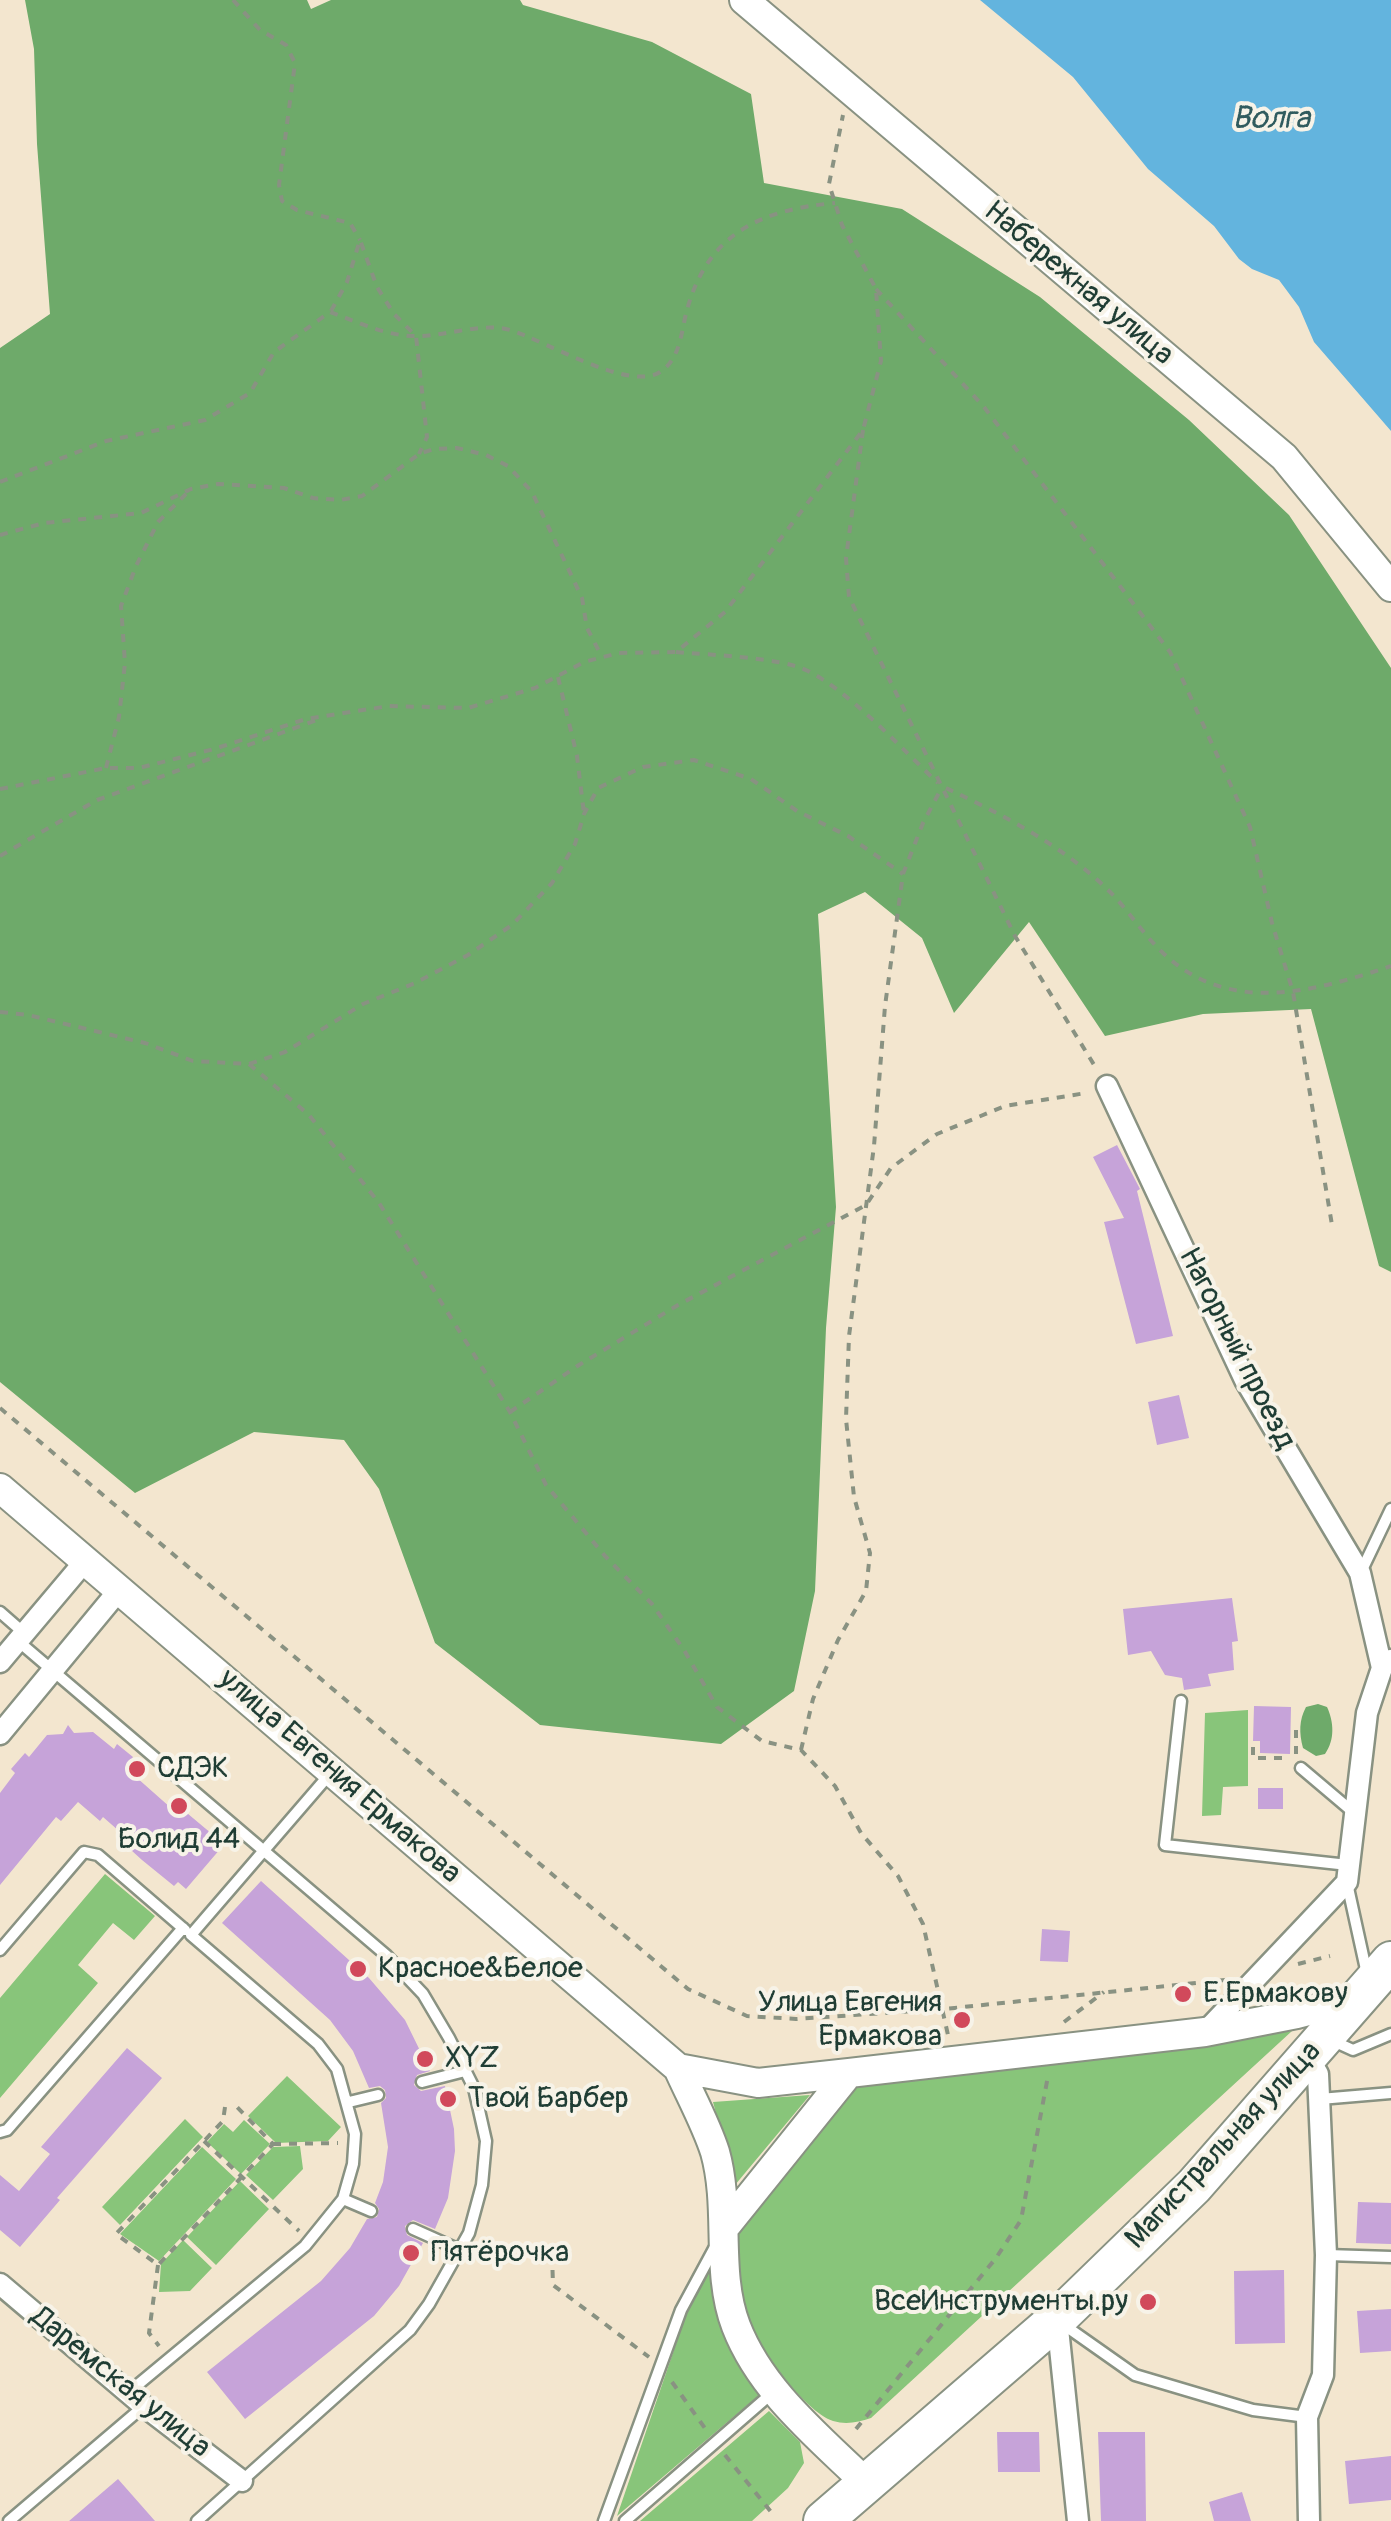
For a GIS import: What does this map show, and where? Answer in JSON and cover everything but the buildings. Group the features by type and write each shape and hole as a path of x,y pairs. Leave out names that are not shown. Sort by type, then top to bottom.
{"highway":[{"name":"Магистральная улица","path":"823,2521 1057,2320 1194,2186 1374,1981"}],"main road":[{"name":"Набережная улица","path":"744,0 1284,456 1391,588"},
{"name":"улица Евгения Ермакова","path":"0,1488 678,2068 715,2153 725,2227 725,2280 736,2327 774,2392 866,2484"},
{"path":"678,2068 758,2083 1205,2032 1298,2014 1374,1981"},
{"path":"725,2227 849,2073"}],"street":[{"name":"Нагорный проезд","path":"1108,1086 1245,1380 1360,1573 1386,1663"},
{"path":"0,1662 86,1560"},
{"path":"0,1734 120,1589"},
{"path":"1205,2032 1348,1874 1367,1714 1386,1663"},
{"path":"1308,2521 1306,2417 1323,2375 1326,2255 1316,2047"},
{"name":"Даремская улица","path":"0,2284 136,2399 242,2481"},
{"path":"1057,2320 1078,2521"}],"lane":[{"path":"1360,1573 1391,1509"},
{"path":"0,1612 53,1670 386,1955 423,1994 474,2088 486,2142 482,2185 469,2232 430,2304 410,2330 197,2521"},
{"path":"1181,1701 1165,1845 1348,1874 1358,1944 1374,1981"},
{"path":"1301,1768 1354,1813"},
{"path":"0,2132 6,2130 264,1850 332,1771"},
{"path":"0,1950 84,1852 98,1855 318,2044 337,2069 348,2102 354,2142 353,2164 343,2199 309,2241 169,2358 136,2399 9,2521"},
{"path":"1316,2047 1353,2050 1391,2034"},
{"path":"422,2082 466,2071"},
{"path":"1319,2100 1391,2093"},
{"path":"348,2102 378,2094"},
{"path":"343,2199 371,2211"},
{"path":"604,2521 682,2310 725,2227"},
{"path":"413,2229 460,2250"},
{"path":"1326,2255 1391,2257"},
{"path":"1057,2320 1135,2375 1253,2410 1306,2417"},
{"path":"625,2521 774,2392"}],"path":[{"path":"233,0 260,30 286,44 295,63 279,185 282,201 297,210 350,223 377,287 394,314 416,336 427,437 420,454"},
{"path":"848,91 829,184 842,225 876,290 984,407 1170,652 1250,827 1272,924 1293,992 1332,1225"},
{"path":"330,312 380,330 416,336 504,328 616,375 656,375 668,367 679,347 701,272 726,239 757,220 795,207 835,203"},
{"path":"0,482 106,441 206,420 250,393 274,352 330,312 347,282 360,240"},
{"path":"510,1412 678,1305 866,1206 891,1168 937,1134 1005,1106 1073,1098 1108,1086 1015,936 850,597 846,558 863,430 881,360 876,290"},
{"path":"676,652 725,612 863,430"},
{"path":"0,535 44,524 142,513 191,489 249,484 284,488 313,498 340,500 362,496 420,454 457,448 486,455 508,466 532,492 582,598 587,628 602,657"},
{"path":"106,768 119,717 124,662 121,606 158,522 191,489"},
{"path":"0,789 106,768 139,768 306,719 390,706 468,708 535,688 584,662 618,653 676,652 752,658 806,670 860,710 942,786 1018,822 1106,888 1162,953 1203,983 1260,995 1293,992 1391,966"},
{"path":"557,676 577,756 584,814"},
{"path":"0,856 96,800 326,717"},
{"path":"0,1012 145,1042 193,1062 249,1064 285,1052 363,1004 468,955 512,925 552,883 575,844 584,814 598,788 644,767 694,760 751,779 797,811 848,836 902,874"},
{"path":"801,1750 812,1699 838,1640 866,1591 870,1553 854,1496 846,1420 850,1336 902,874 942,786"},
{"path":"249,1064 309,1116 379,1203 510,1412 546,1485 605,1556 652,1604 717,1708 762,1742 801,1750 835,1786 861,1833 898,1876 923,1924 944,2009"},
{"path":"0,1408 688,1990 747,2016 796,2018 944,2009 1257,1976 1330,1956"},
{"path":"1253,1747 1253,1758 1297,1758 1296,1726"},
{"path":"856,2429 996,2258 1022,2220 1048,2076"},
{"path":"236,2106 273,2144"},
{"path":"158,2265 116,2234 223,2121 225,2107"},
{"path":"204,2142 309,2241"},
{"path":"169,2358 150,2334 158,2265 273,2144 354,2142"}],"green space":[{"path":"25,0 307,0 311,9 331,0 520,0 523,5 652,42 751,94 764,183 902,209 1040,297 1189,420 1289,515 1391,668 1391,1272 1379,1266 1311,1009 1203,1014 1105,1036 1029,922 954,1013 922,938 865,892 818,914 836,1207 826,1328 815,1591 794,1691 721,1744 540,1725 435,1643 379,1489 344,1440 254,1432 135,1493 0,1382 0,348 50,314 34,49"},
{"path":"1306,1707 1327,1707 1332,1731 1325,1754 1316,1756 1303,1748 1300,1727"},
{"path":"1248,1710 1248,1786 1223,1787 1221,1815 1202,1816 1205,1713"},
{"path":"105,1874 155,1916 134,1940 113,1923 78,1965 98,1983 0,2098 0,1998"},
{"path":"1292,2031 871,2418 843,2423 821,2415 784,2378 763,2347 742,2299 736,2229 853,2084"},
{"path":"287,2076 341,2127 328,2141 276,2143 248,2116"},
{"path":"810,2095 735,2185 713,2102"},
{"path":"185,2119 203,2137 120,2225 102,2207"},
{"path":"244,2120 270,2144 241,2174 207,2142 224,2124 233,2132"},
{"path":"300,2146 303,2169 273,2200 246,2175 273,2147"},
{"path":"202,2147 236,2179 159,2261 120,2234"},
{"path":"240,2181 269,2209 216,2265 187,2237"},
{"path":"183,2240 212,2268 190,2291 159,2292 161,2264"},
{"path":"714,2263 764,2391 617,2516 688,2309"},
{"path":"769,2411 800,2442 804,2463 788,2488 752,2521 640,2521"}],"water":[{"name":"Волга","path":"980,0 1391,0 1391,431 1314,342 1299,307 1279,280 1239,259 1214,226 1148,169 1073,77"}],"place":[{"name":"СДЭК","path":"137,1769"},
{"name":"Болид 44","path":"179,1806"},
{"name":"Красное&Белое","path":"358,1969"},
{"name":"Е.Ермакову","path":"1183,1994"},
{"name":"Улица Евгения Ермакова","path":"962,2020"},
{"name":"XYZ","path":"425,2059"},
{"name":"Твой Барбер","path":"448,2099"},
{"name":"Пятёрочка","path":"411,2253"},
{"name":"ВсеИнструменты.ру","path":"1148,2302"}]}
